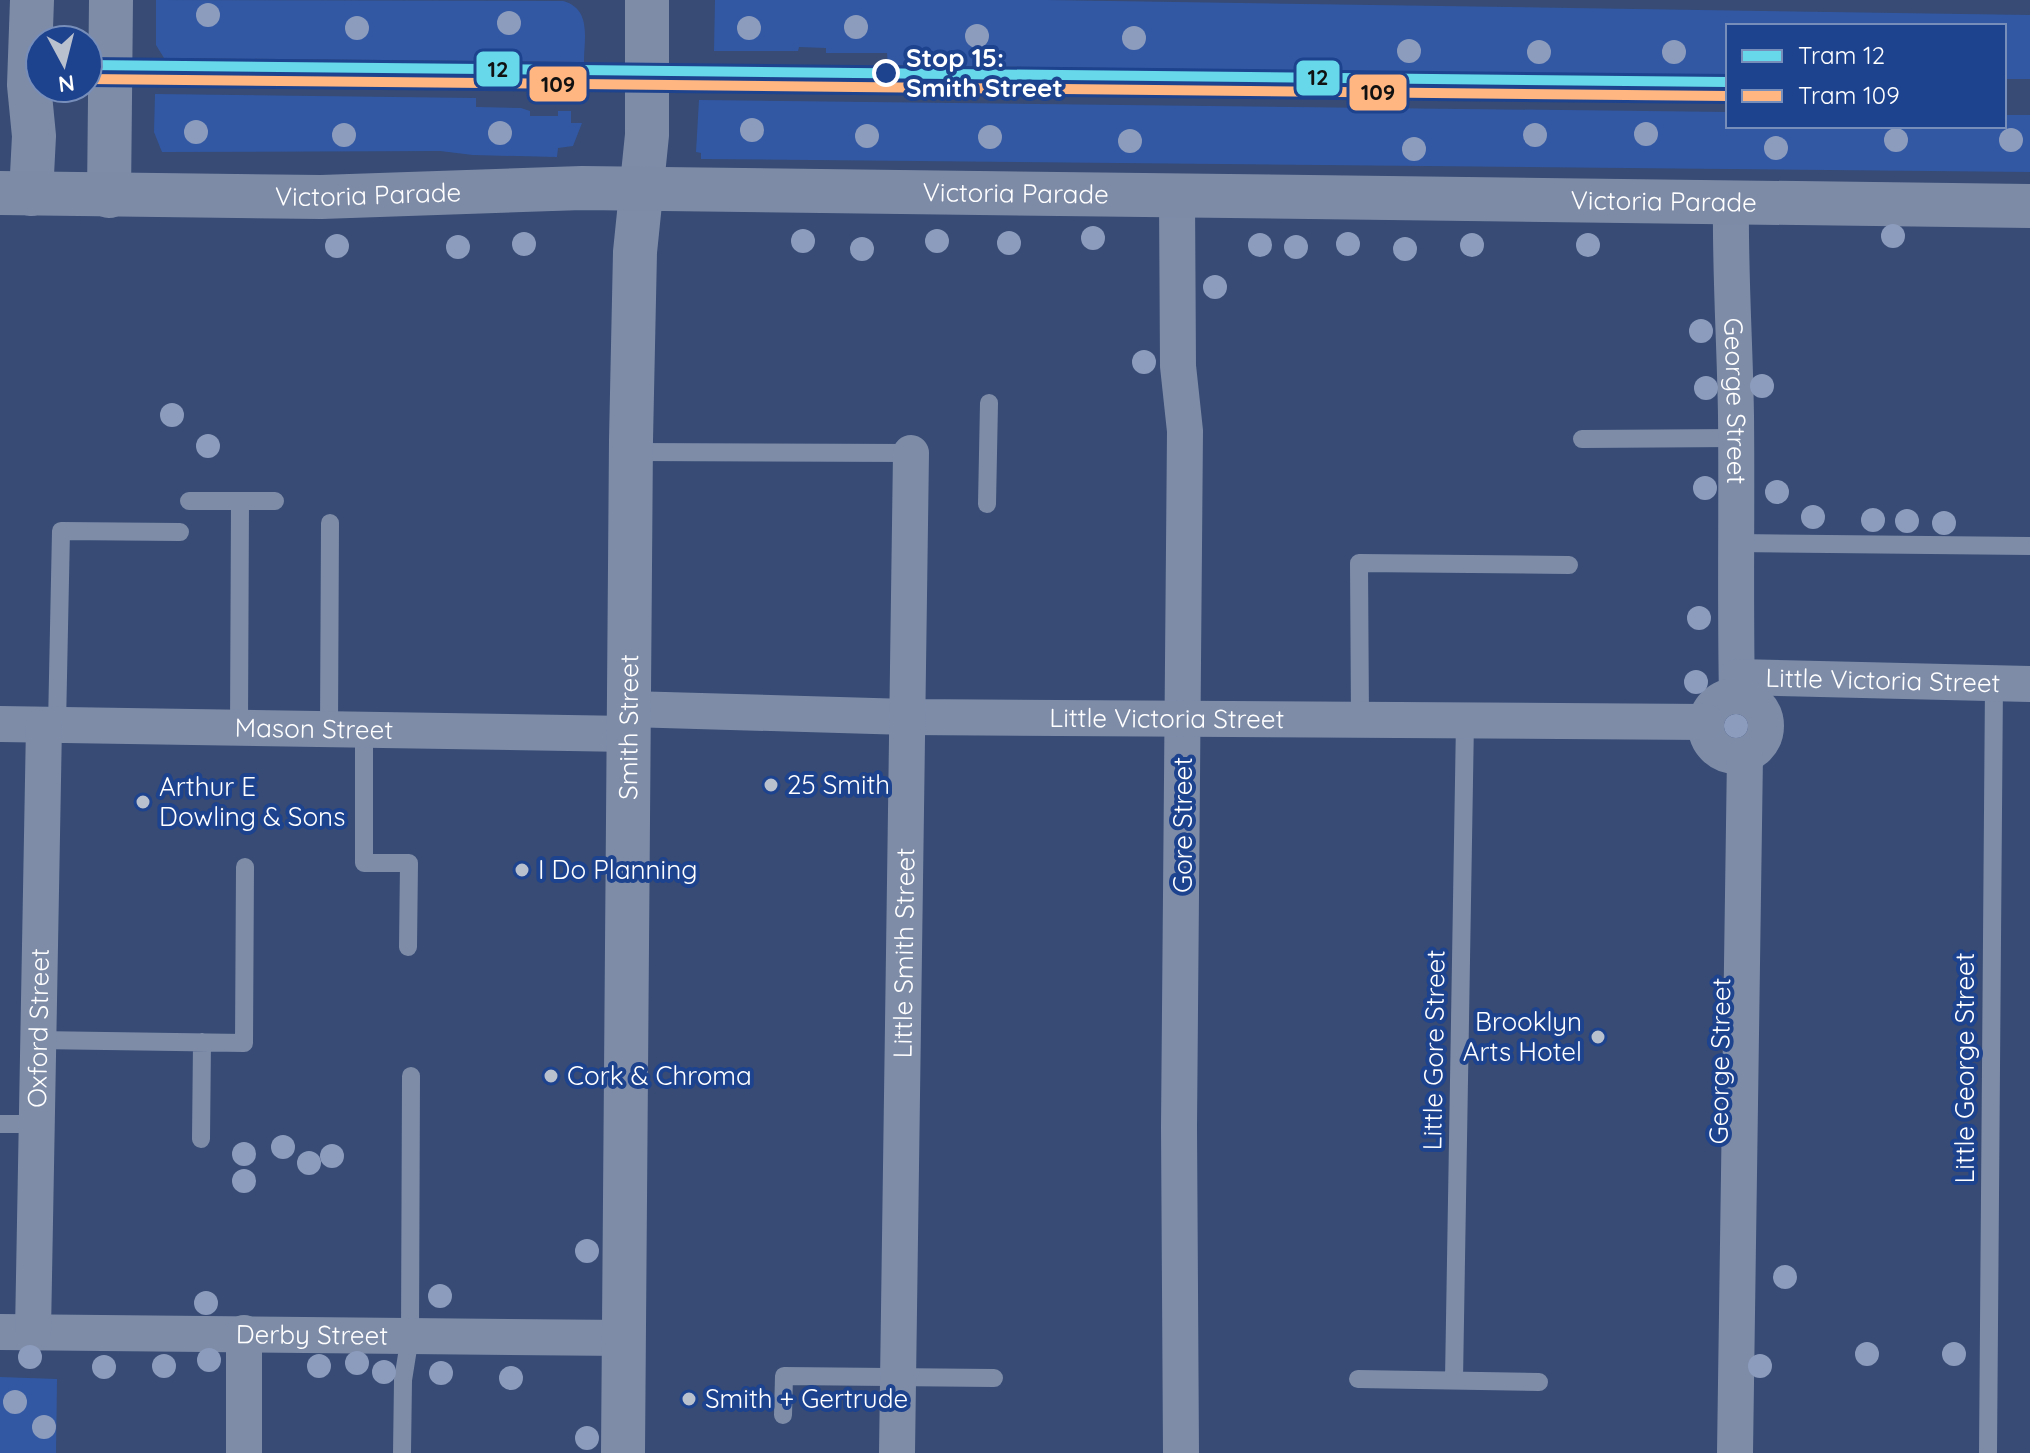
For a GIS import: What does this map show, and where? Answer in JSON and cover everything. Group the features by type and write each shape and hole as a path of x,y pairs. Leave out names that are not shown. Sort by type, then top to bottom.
{"main road":[{"name":"Victoria Parade","path":"16,194 321,197 582,188 2030,206"}],"street":[{"path":"16,194 34,136 29,85 32,0"},
{"path":"109,196 111,0"},
{"name":"Smith Street","path":"623,1453 634,263 647,135 647,0"},
{"name":"Gore Street","path":"1177,197 1178,366 1185,431 1178,1143 1181,1453"},
{"name":"George Street","path":"1731,203 1737,686"},
{"name":"Little Smith Street","path":"897,1453 911,453"},
{"name":"Little Victoria Street","path":"1737,686 2030,684"},
{"path":"1737,686 1765,717 1765,736 1753,751 1734,755 1709,741 1706,722 1708,713 1737,686"},
{"name":"Little Victoria Street","path":"629,721 908,717 1706,722"},
{"name":"Mason Street","path":"0,724 364,730 629,721"},
{"name":"Oxford Street","path":"17,1332 36,1124 50,725"},
{"name":"George Street","path":"1734,755 1717,1290 1737,1364 1735,1453"},
{"name":"Derby Street","path":"17,1332 625,1338"},
{"path":"244,1333 244,1453"}],"lane":[{"path":"987,504 989,403"},
{"path":"1582,439 1736,438"},
{"path":"631,452 911,453"},
{"path":"189,501 275,501"},
{"path":"239,728 240,501"},
{"path":"329,729 330,523"},
{"path":"50,725 61,531 180,532"},
{"path":"1737,543 2030,546"},
{"path":"1360,720 1359,563 1569,565"},
{"name":"Little George Street","path":"1988,1453 1994,683"},
{"name":"Little Gore Street","path":"1454,1380 1465,721"},
{"path":"364,730 364,863 409,863 408,947"},
{"path":"37,1040 244,1043 245,867"},
{"path":"201,1139 202,1042"},
{"path":"402,1453 403,1380 410,1336 411,1076"},
{"path":"0,1124 36,1124"},
{"path":"783,1415 784,1376 994,1378"},
{"path":"1358,1379 1539,1382"}],"shaded area":[{"path":"156,0 563,1 579,11 582,18 584,62 164,58 156,45"},
{"path":"715,0 1046,0 2030,15 2030,79 2006,79 2006,24 1726,24 1726,76 888,65 887,53 826,53 826,48 714,51"},
{"path":"155,94 476,98 476,107 521,108 530,111 530,116 558,116 558,111 571,111 571,123 582,123 573,146 558,148 557,157 440,151 162,152 154,132"},
{"path":"699,100 1726,112 1726,128 2006,128 2006,115 2030,115 2030,172 701,159 701,153 696,152"},
{"path":"0,1377 57,1379 56,1453 0,1453"}],"tram line":[{"name":"12","path":"104,65 1726,82"},
{"name":"109","path":"104,79 1726,96"}],"place":[{"name":"Stop 15: Smith Street","path":"886,73"},
{"name":"25 Smith","path":"771,785"},
{"name":"Arthur E Dowling & Sons","path":"143,802"},
{"name":"I Do Planning","path":"522,870"},
{"name":"Brooklyn Arts Hotel","path":"1598,1037"},
{"name":"Cork & Chroma","path":"551,1076"},
{"name":"Smith + Gertrude","path":"689,1399"}]}
